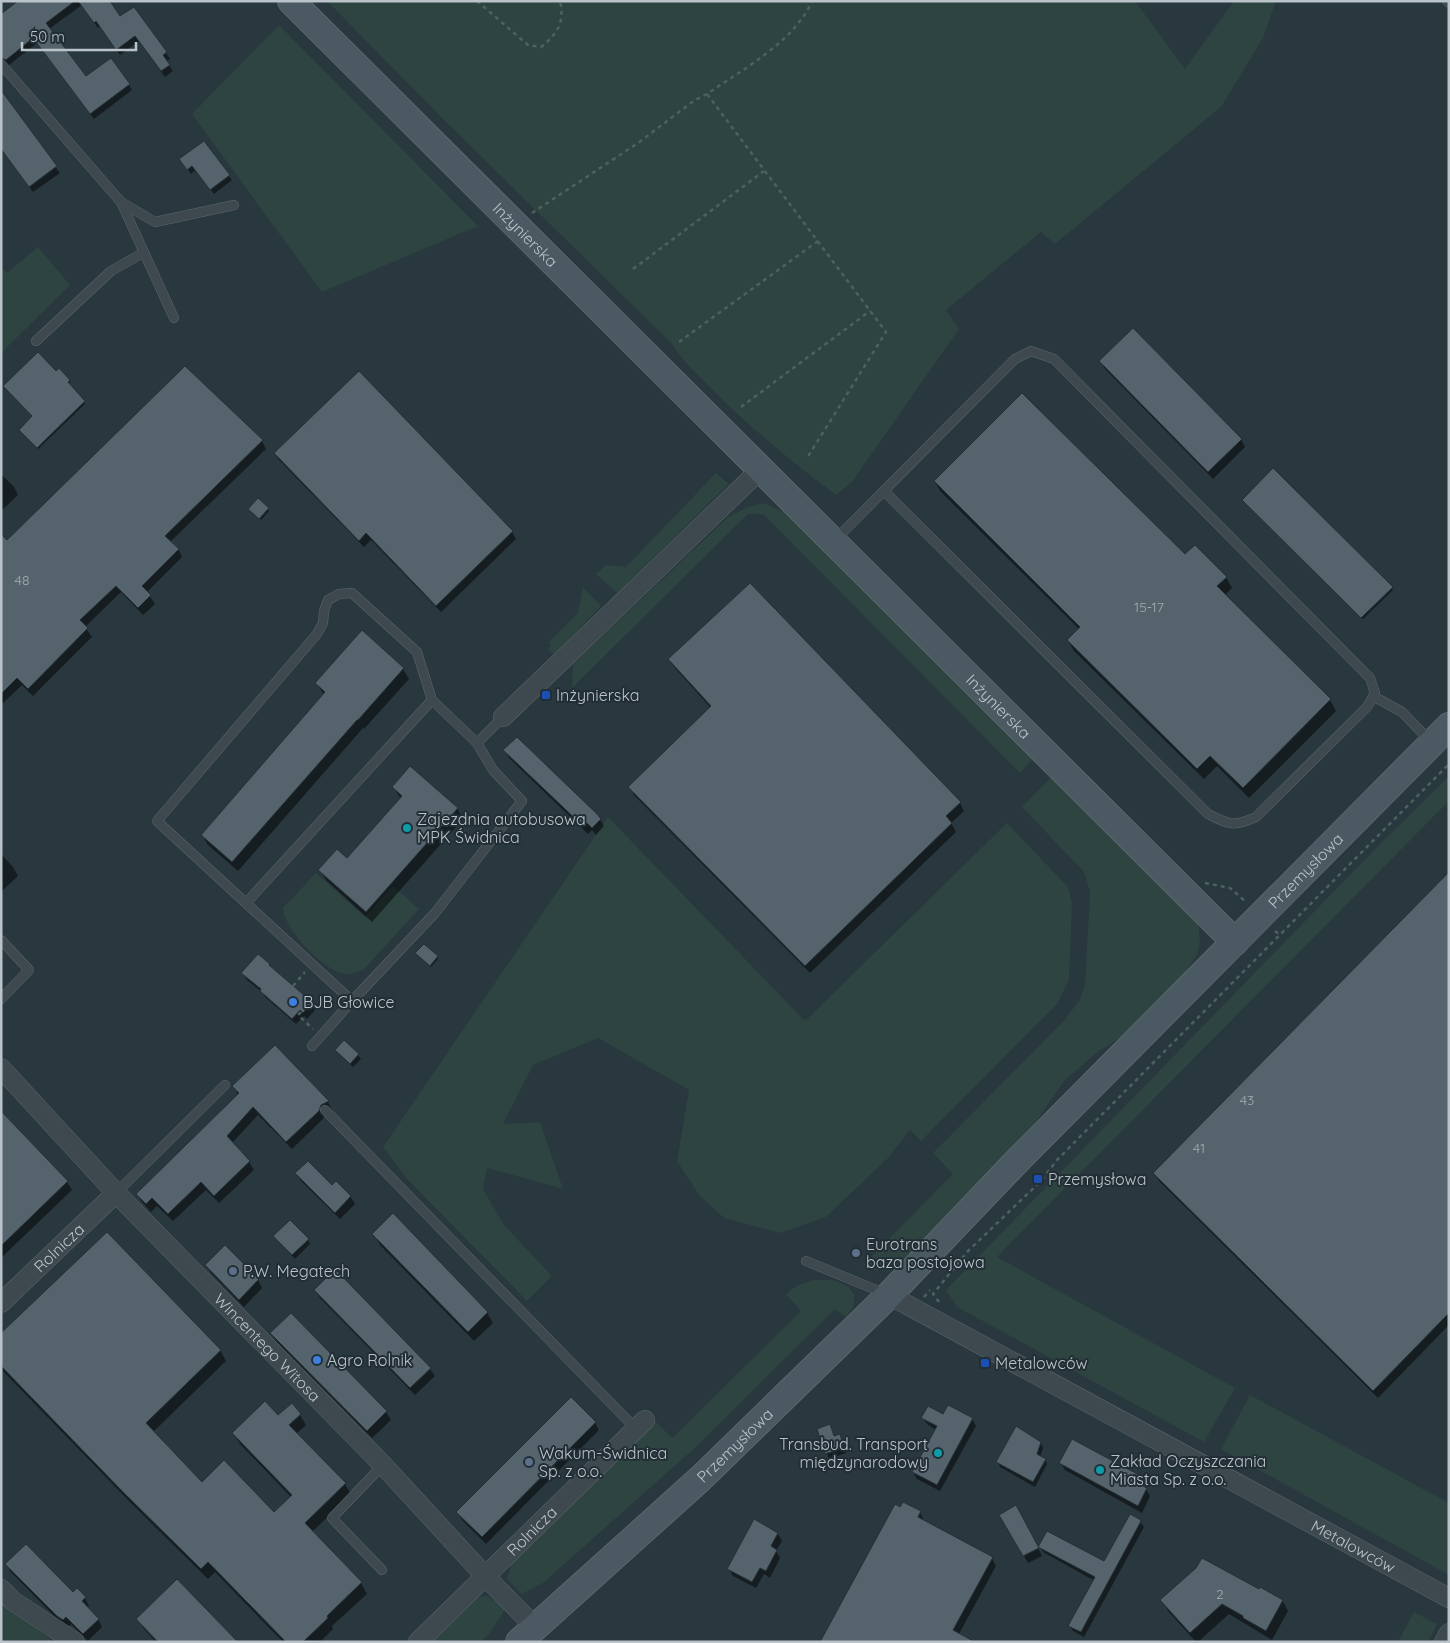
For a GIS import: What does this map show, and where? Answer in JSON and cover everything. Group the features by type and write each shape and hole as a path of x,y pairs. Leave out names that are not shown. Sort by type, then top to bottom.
{"street":[{"name":"Inżynierska","path":"291,1 1235,942"},
{"path":"503,717 760,470"},
{"name":"Przemysłowa","path":"527,1634 700,1478 888,1295 1033,1145 1440,734"},
{"name":"Wincentego Witosa","path":"1,1068 116,1193 383,1465 486,1577 527,1634"},
{"name":"Rolnicza","path":"1,1303 116,1193"},
{"name":"Metalowców","path":"888,1295 1449,1598"},
{"name":"Rolnicza","path":"418,1642 640,1425"},
{"path":"1,1589 13,1602 75,1642"},
{"path":"1444,1642 1449,1633"}],"lane":[{"path":"1,64 121,202 174,318"},
{"path":"121,202 156,222 234,205"},
{"path":"36,341 111,270 143,253"},
{"path":"833,542 1015,359 1031,351 1054,359 1370,678 1375,692 1367,707 1256,817 1241,824 1225,823 1208,814 884,491"},
{"path":"312,1046 435,913 522,800 493,770 477,743 432,700 417,652 352,593 339,594 328,600 324,611 323,623 317,634 157,821 352,1001"},
{"path":"1373,696 1440,734"},
{"path":"246,903 432,700"},
{"path":"477,743 503,717"},
{"path":"1,940 30,970 1,999"},
{"path":"116,1193 225,1086"},
{"path":"325,1110 640,1425"},
{"path":"806,1261 888,1295"},
{"path":"382,1570 332,1518 383,1465"}],"path":[{"path":"477,1 528,45 541,47 552,39 560,27 560,1"},
{"path":"514,225 638,143 696,100 776,46 794,29 809,9 812,1"},
{"path":"707,94 886,332 807,458"},
{"path":"633,269 764,170"},
{"path":"678,342 818,242"},
{"path":"741,407 870,312"},
{"path":"933,1294 968,1251 1041,1181 1064,1153 1449,764"},
{"path":"293,986 308,969"},
{"path":"301,1012 298,1015 321,1037"}],"green space":[{"path":"327,1 1135,1 1185,69 1234,1 1276,1 1263,38 1221,107 1055,244 1041,232 946,310 959,329 852,482 836,495 804,471 727,404 691,368 672,344 444,120"},
{"path":"279,25 478,226 322,292 192,114"},
{"path":"38,247 70,285 1,353 1,268 7,273"},
{"path":"716,473 729,484 617,593 596,574 606,565 626,567"},
{"path":"764,503 791,515 1034,757 1020,773 763,514 748,514 572,688 573,664 728,517 748,507"},
{"path":"583,587 601,606 554,655 548,649 551,645 549,642 578,613"},
{"path":"1053,775 1190,908 1199,927 1200,942 1197,955 1184,974 1128,1032 1094,1055 1064,1081 1033,1126 904,1258 889,1271 869,1270 863,1265 953,1174 933,1153 1062,1023 1079,1001 1085,986 1090,892 1084,872 1022,807"},
{"path":"1449,776 1449,801 997,1257 1235,1388 1204,1442 957,1307 946,1290 1382,842"},
{"path":"608,817 805,1021 1007,823 1068,887 1072,903 1069,980 1057,1004 921,1141 910,1130 887,1159 826,1217 781,1233 724,1218 699,1195 677,1161 689,1090 598,1038 533,1065 503,1124 540,1122 563,1189 487,1168 483,1189 504,1225 552,1276 527,1301 408,1180 383,1147"},
{"path":"316,873 365,917 393,886 419,909 364,969 350,974 337,972 319,960 302,944 284,914 283,908"},
{"path":"813,1280 833,1280 848,1286 854,1294 854,1306 846,1317 835,1309 697,1446 543,1583 522,1594 507,1579 512,1561 655,1421 672,1438 801,1311 786,1294 796,1286"},
{"path":"1250,1395 1449,1503 1449,1575 1221,1449"},
{"path":"487,1596 506,1608 489,1634 480,1642 428,1642 470,1600"},
{"path":"1,1601 5,1605 54,1642 1,1642"},
{"path":"1414,1612 1437,1624 1428,1642 1398,1642"}],"building":[{"path":"18,1 75,1 46,23 86,76 111,58 130,84 90,114 33,38 6,60 1,58 1,14"},
{"path":"78,1 110,1 120,16 134,7 167,52 163,55 170,65 161,71 135,36 116,50 96,21 94,23"},
{"path":"1,90 57,166 29,187 1,149"},
{"path":"204,141 230,175 210,190 192,166 187,170 179,159"},
{"path":"1133,328 1242,439 1208,472 1099,361"},
{"path":"38,352 56,371 59,368 70,380 68,382 85,401 37,448 19,430 32,416 3,386"},
{"path":"185,366 263,440 165,536 179,549 142,586 151,595 138,608 116,586 80,620 88,628 28,689 17,678 1,694 1,534 7,540"},
{"path":"359,371 513,531 436,606 366,533 359,541 274,453"},
{"path":"1022,393 1185,554 1195,545 1227,577 1217,586 1331,699 1243,788 1210,756 1197,769 1067,640 1080,627 934,481"},
{"path":"1273,468 1393,587 1361,618 1242,500"},
{"path":"258,498 269,508 259,519 248,509"},
{"path":"750,583 961,802 946,816 952,823 805,966 628,787 711,706 668,659"},
{"path":"362,630 404,668 232,862 201,835 325,692 315,683"},
{"path":"517,737 597,814 601,819 592,828 587,823 584,827 503,750"},
{"name":"Zajezdnia autobusowa MPK Świdnica","path":"410,766 458,808 366,912 318,870 337,849 347,858 402,796 392,787"},
{"path":"1449,872 1449,1313 1373,1391 1153,1173"},
{"path":"424,944 438,956 430,966 415,953"},
{"path":"258,954 312,1002 303,1013 300,1010 292,1019 260,991 261,989 241,973"},
{"path":"344,1040 359,1054 350,1064 335,1050"},
{"path":"275,1045 329,1101 321,1105 319,1111 286,1142 253,1107 227,1136 250,1161 214,1196 201,1182 168,1214 152,1198 146,1204 136,1194 239,1093 232,1086"},
{"path":"1,1111 68,1181 1,1246"},
{"path":"308,1161 332,1185 336,1181 351,1196 335,1213 295,1173"},
{"path":"393,1213 488,1312 468,1332 372,1234"},
{"path":"290,1220 309,1239 292,1255 273,1236"},
{"path":"107,1232 221,1350 146,1423 202,1482 224,1460 274,1512 292,1495 232,1433 265,1401 278,1415 292,1403 301,1414 289,1425 346,1483 305,1523 362,1582 303,1642 286,1642 208,1562 201,1569 123,1492 1,1366 1,1333"},
{"path":"225,1245 259,1279 239,1300 205,1265"},
{"path":"335,1269 431,1368 410,1388 314,1290"},
{"path":"291,1313 387,1411 367,1431 270,1333"},
{"path":"571,1397 596,1422 482,1537 456,1512"},
{"name":"Transbud. Transport międzynarodowy","path":"948,1405 973,1418 937,1485 912,1472 937,1426 921,1418 928,1406 943,1414"},
{"path":"830,1424 834,1436 840,1434 844,1448 825,1454 817,1429"},
{"path":"1016,1426 1041,1442 1037,1454 1046,1459 1033,1482 996,1462"},
{"name":"Zakład Oczyszczania Miasta Sp. z o.o.","path":"1072,1439 1141,1476 1137,1483 1147,1488 1138,1506 1059,1463"},
{"path":"903,1502 921,1511 918,1517 993,1557 953,1630 975,1642 820,1642 895,1504 900,1507"},
{"path":"1016,1505 1039,1548 1023,1556 999,1515"},
{"path":"1130,1514 1141,1520 1140,1523 1081,1632 1068,1626 1095,1577 1038,1547 1047,1531 1104,1561"},
{"path":"754,1519 778,1533 771,1546 777,1550 766,1571 760,1568 752,1582 727,1569"},
{"path":"26,1544 73,1592 77,1588 86,1597 82,1601 99,1619 83,1634 66,1617 63,1620 57,1616 5,1564"},
{"path":"1202,1558 1283,1600 1266,1631 1222,1604 1190,1633 1160,1600 1196,1568"},
{"path":"177,1579 238,1642 158,1642 136,1619"}],"place":[{"name":"Inżynierska","path":"546,695"},
{"name":"Zajezdnia autobusowa MPK Świdnica","path":"407,828"},
{"name":"BJB Głowice","path":"293,1002"},
{"name":"Przemysłowa","path":"1038,1179"},
{"name":"Eurotrans baza postojowa","path":"856,1253"},
{"name":"P.W. Megatech","path":"233,1271"},
{"name":"Agro Rolnik","path":"317,1360"},
{"name":"Metalowców","path":"985,1363"},
{"name":"Transbud. Transport międzynarodowy","path":"938,1453"},
{"name":"Wakum-Świdnica Sp. z o.o.","path":"529,1462"},
{"name":"Zakład Oczyszczania Miasta Sp. z o.o.","path":"1100,1470"}]}
